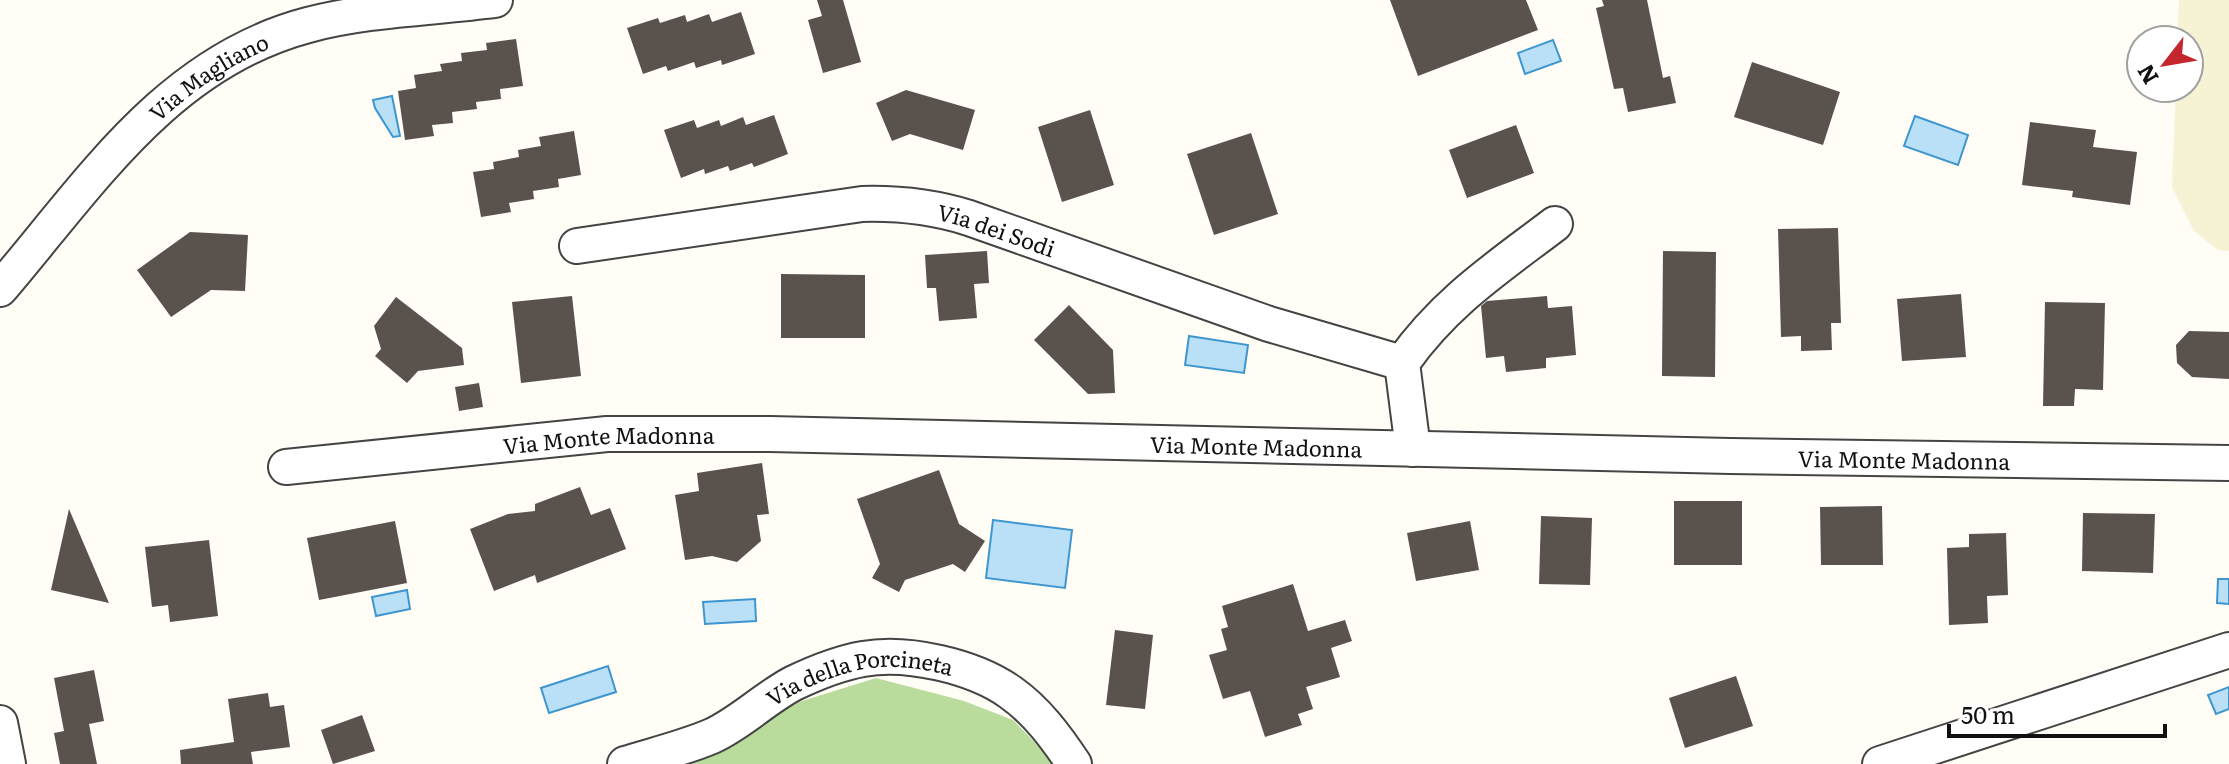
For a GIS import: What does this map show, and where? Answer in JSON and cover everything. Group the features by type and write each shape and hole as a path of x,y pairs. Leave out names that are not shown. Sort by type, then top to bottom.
{"street":[{"name":"Via Magliano","path":"0,289 149,116 186,85 231,55 282,33 330,19 495,0"},
{"name":"Via dei Sodi","path":"577,246 862,204 932,208 969,218 1269,324 1402,363"},
{"path":"1413,449 1402,363 1431,325 1450,307 1555,224"},
{"name":"Via Monte Madonna","path":"286,467 607,434 770,434 1730,456 2229,463"},
{"path":"1880,764 2229,650"},
{"name":"Via della Porcineta","path":"625,764 715,735 778,692 806,678 862,659 884,657 945,665 994,682 1042,720 1074,764"},
{"path":"0,723 8,764"}],"shaded area":[{"path":"2179,0 2229,0 2229,251 2218,250 2194,231 2172,187 2175,104 2205,104 2205,24 2178,24"}],"green space":[{"path":"876,678 964,701 1013,720 1056,764 674,764 802,701"}],"water":[{"path":"1553,40 1561,61 1525,74 1518,53"},
{"path":"392,96 400,136 393,137 373,100"},
{"path":"1915,116 1968,135 1958,165 1904,146"},
{"path":"1189,336 1248,345 1244,373 1185,365"},
{"path":"993,520 1072,530 1065,588 986,578"},
{"path":"2218,579 2229,579 2229,604 2217,603"},
{"path":"407,590 410,609 376,616 372,597"},
{"path":"755,599 756,621 705,624 703,602"},
{"path":"608,666 616,692 549,713 541,688"},
{"path":"2229,687 2229,709 2216,714 2208,695"}],"building":[{"path":"817,0 843,0 861,62 823,73 808,20 822,16"},
{"path":"1390,0 1526,0 1538,30 1418,76"},
{"path":"1602,0 1647,0 1663,78 1670,76 1676,103 1628,112 1623,88 1614,89 1596,8 1604,6"},
{"path":"741,12 755,54 722,65 721,60 696,68 694,62 668,71 666,66 643,74 627,28 658,18 660,23 685,15 687,22 709,14 712,22"},
{"path":"516,39 523,86 500,89 501,99 476,102 477,109 452,112 453,123 432,125 434,136 405,140 398,91 416,88 414,75 442,71 440,64 462,61 461,53 487,50 486,43"},
{"path":"1752,62 1840,92 1823,145 1734,117"},
{"path":"906,90 975,110 963,150 910,134 892,141 876,103"},
{"path":"1090,110 1114,185 1062,202 1038,127"},
{"path":"774,115 788,154 754,167 752,163 730,171 728,166 705,174 704,169 681,178 664,130 694,120 697,128 719,120 721,126 743,117 746,125"},
{"path":"2030,122 2096,130 2093,147 2137,152 2130,205 2072,197 2073,191 2022,185"},
{"path":"1516,125 1534,173 1467,198 1449,150"},
{"path":"574,131 581,175 558,179 559,187 533,191 534,199 509,203 511,212 481,217 473,172 494,169 493,162 519,157 518,150 541,146 539,137"},
{"path":"1251,133 1278,214 1214,235 1187,154"},
{"path":"1838,228 1841,323 1831,323 1832,350 1801,351 1801,336 1781,337 1778,229"},
{"path":"190,232 248,235 245,291 211,290 171,317 137,270"},
{"path":"987,251 989,283 974,284 977,318 939,321 936,288 927,288 925,255"},
{"path":"1663,251 1716,252 1715,377 1662,376"},
{"path":"781,274 865,275 865,338 781,338"},
{"path":"1961,294 1966,357 1902,361 1897,299"},
{"path":"572,296 581,376 521,383 512,302"},
{"path":"1547,296 1548,308 1572,306 1576,355 1546,358 1546,368 1506,372 1504,356 1486,358 1481,306 1487,301"},
{"path":"396,297 462,348 464,365 418,371 407,383 375,356 381,349 374,326"},
{"path":"2045,302 2105,303 2103,390 2075,389 2074,406 2043,406"},
{"path":"1069,305 1113,350 1115,393 1088,394 1034,340"},
{"path":"2189,331 2229,332 2229,379 2192,377 2177,363 2176,345"},
{"path":"479,383 483,407 459,411 455,387"},
{"path":"762,463 769,514 757,515 761,541 737,562 712,556 685,560 675,495 699,491 697,473"},
{"path":"939,470 959,524 985,541 965,572 953,564 905,580 899,592 872,578 880,564 857,499"},
{"path":"580,487 591,515 610,508 626,549 537,583 535,575 494,591 470,529 508,514 535,511 535,504"},
{"path":"1674,501 1742,501 1742,565 1674,565"},
{"path":"1882,506 1883,565 1821,565 1820,507"},
{"path":"69,509 109,603 51,590"},
{"path":"2083,513 2155,514 2153,573 2082,571"},
{"path":"1541,516 1592,518 1590,585 1539,584"},
{"path":"395,521 407,583 319,600 307,538"},
{"path":"1470,521 1479,570 1416,581 1407,533"},
{"path":"2006,533 2008,595 1987,596 1988,623 1949,625 1947,548 1969,547 1969,534"},
{"path":"209,540 218,616 170,622 168,605 152,607 145,547"},
{"path":"1293,584 1308,631 1345,620 1352,641 1331,648 1340,677 1306,687 1313,709 1298,714 1302,725 1265,737 1250,691 1223,699 1209,655 1227,650 1221,629 1228,627 1222,606"},
{"path":"1115,630 1153,635 1145,709 1106,705"},
{"path":"94,670 104,721 89,724 97,764 60,764 54,733 64,731 54,678"},
{"path":"1736,676 1753,726 1685,748 1669,698"},
{"path":"268,693 270,707 284,705 290,747 251,752 253,764 181,764 180,750 234,742 228,699"},
{"path":"362,715 375,751 333,764 321,730"}]}
